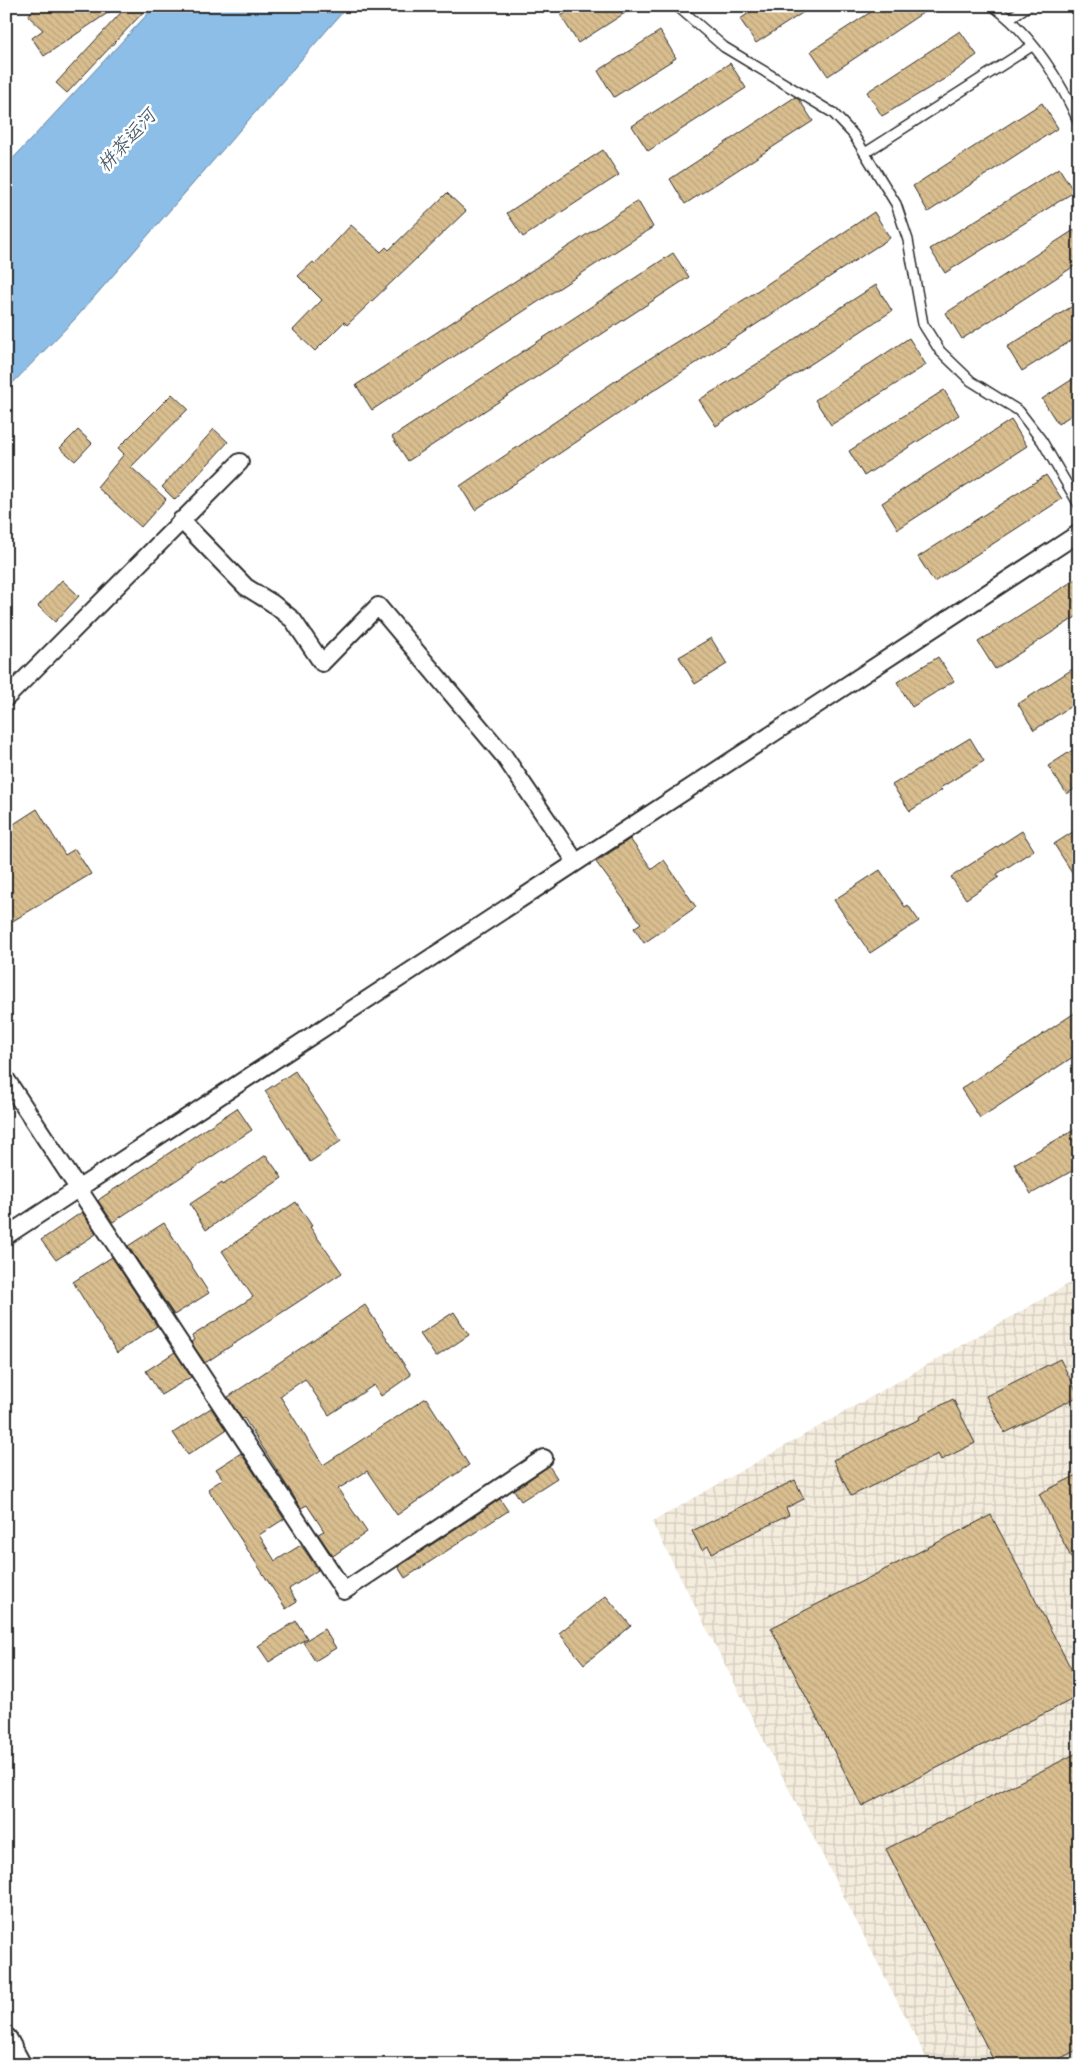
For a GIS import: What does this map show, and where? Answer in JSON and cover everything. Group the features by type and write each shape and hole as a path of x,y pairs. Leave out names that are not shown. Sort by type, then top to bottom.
{"street":[{"path":"6,698 240,462"},
{"path":"181,520 246,587 272,603 293,620 322,663 378,606 504,756 576,862"},
{"path":"6,1236 79,1190 1079,533"},
{"path":"6,1079 344,1590 544,1458"},
{"path":"6,2040 20,2065"}],"lane":[{"path":"678,6 724,47 833,113 853,134 896,204 908,240 922,324 940,351 971,381 1019,410 1042,441 1079,505"},
{"path":"993,6 1010,18 1032,46 1068,97 1079,124"},
{"path":"1010,18 1028,6"},
{"path":"864,154 1032,46"}],"shaded area":[{"path":"1079,1278 1079,2065 930,2065 652,1522"}],"water":[{"name":"栟茶运河","path":"155,6 348,6 75,319 6,390 6,166"}],"building":[{"path":"36,6 118,6 44,56 32,38 43,30 28,16"},
{"path":"127,6 149,6 67,93 56,83"},
{"path":"577,6 636,6 578,43 561,16"},
{"path":"760,6 813,6 756,43 740,19"},
{"path":"880,6 933,6 828,76 811,51"},
{"path":"660,31 676,58 614,97 598,71"},
{"path":"960,31 977,55 946,78 882,116 867,92"},
{"path":"730,63 746,88 648,151 632,126"},
{"path":"795,97 800,101 813,121 685,204 670,179"},
{"path":"1042,103 1058,128 928,212 913,186"},
{"path":"603,150 619,175 523,237 507,213"},
{"path":"1059,168 1074,192 945,273 930,249"},
{"path":"447,193 466,211 347,325 344,322 315,351 293,330 322,300 298,276 313,262 315,264 351,225 381,252 386,247 389,250"},
{"path":"638,201 653,227 372,410 356,385"},
{"path":"874,212 890,238 645,396 475,510 460,486 633,369 748,297"},
{"path":"1074,230 1079,238 1079,263 962,339 946,313"},
{"path":"673,253 689,277 408,461 392,437"},
{"path":"876,285 892,311 716,426 699,400 781,349 812,326"},
{"path":"1079,302 1079,336 1022,371 1007,347"},
{"path":"909,338 926,365 831,425 815,400"},
{"path":"1079,375 1079,410 1058,424 1042,399"},
{"path":"944,390 959,415 864,476 849,451"},
{"path":"172,394 188,409 131,467 166,499 141,527 97,487 124,454 118,448"},
{"path":"1011,420 1027,446 898,529 882,503"},
{"path":"214,429 228,442 175,500 162,487"},
{"path":"78,430 92,443 75,461 60,448"},
{"path":"1046,475 1062,499 934,582 918,557"},
{"path":"1079,577 1079,615 995,669 978,642"},
{"path":"62,580 79,596 55,622 38,606"},
{"path":"711,638 727,664 695,684 679,657"},
{"path":"938,657 954,681 912,707 897,682"},
{"path":"1079,665 1079,701 1034,730 1018,704"},
{"path":"970,738 984,761 940,788 942,790 910,811 892,785"},
{"path":"1079,746 1079,786 1067,794 1048,766"},
{"path":"37,809 65,855 75,849 91,874 6,925 6,829"},
{"path":"1079,828 1079,883 1054,844"},
{"path":"1022,831 1034,850 997,874 999,877 966,899 951,877"},
{"path":"630,839 652,869 664,860 696,907 644,943 634,928 641,923 596,862"},
{"path":"880,870 905,907 908,905 919,921 870,953 834,900"},
{"path":"1079,1010 1079,1053 980,1118 961,1089"},
{"path":"295,1071 341,1141 310,1162 265,1091"},
{"path":"237,1108 252,1130 113,1222 98,1201 101,1198"},
{"path":"1079,1127 1079,1167 1031,1194 1014,1164"},
{"path":"266,1155 282,1178 206,1230 190,1204 222,1183 223,1185"},
{"path":"296,1202 312,1226 310,1227 342,1273 205,1363 191,1342 194,1340 192,1336 253,1297 222,1251"},
{"path":"82,1212 96,1234 56,1260 41,1240"},
{"path":"164,1223 209,1293 174,1315 128,1246"},
{"path":"112,1257 157,1326 117,1353 73,1282"},
{"path":"365,1305 411,1375 381,1396 374,1385 329,1415 305,1379 280,1396 323,1465 426,1398 469,1465 397,1515 367,1471 338,1489 367,1532 333,1556 318,1534 324,1531 307,1505 301,1508 244,1418 242,1419 228,1397"},
{"path":"454,1312 469,1335 436,1357 420,1334"},
{"path":"175,1352 191,1377 161,1395 146,1371"},
{"path":"1060,1359 1079,1396 1005,1433 986,1396"},
{"path":"953,1399 975,1443 941,1460 938,1454 851,1496 833,1460 920,1419 919,1417"},
{"path":"211,1408 226,1430 188,1455 173,1433"},
{"path":"241,1453 284,1519 259,1535 275,1561 301,1545 318,1570 289,1589 297,1602 286,1609 208,1489 223,1479 216,1469"},
{"path":"549,1466 557,1478 521,1501 514,1490"},
{"path":"1079,1474 1079,1573 1039,1494"},
{"path":"795,1480 804,1499 786,1508 789,1515 712,1553 708,1546 702,1550 692,1531"},
{"path":"500,1499 508,1511 405,1578 398,1567"},
{"path":"991,1515 1079,1684 1079,1696 862,1806 771,1628"},
{"path":"606,1596 631,1626 584,1664 559,1633"},
{"path":"296,1621 307,1638 269,1662 258,1646"},
{"path":"324,1629 336,1648 315,1661 303,1642"},
{"path":"1079,1752 1079,2049 1047,2065 996,2065 886,1849"}]}
